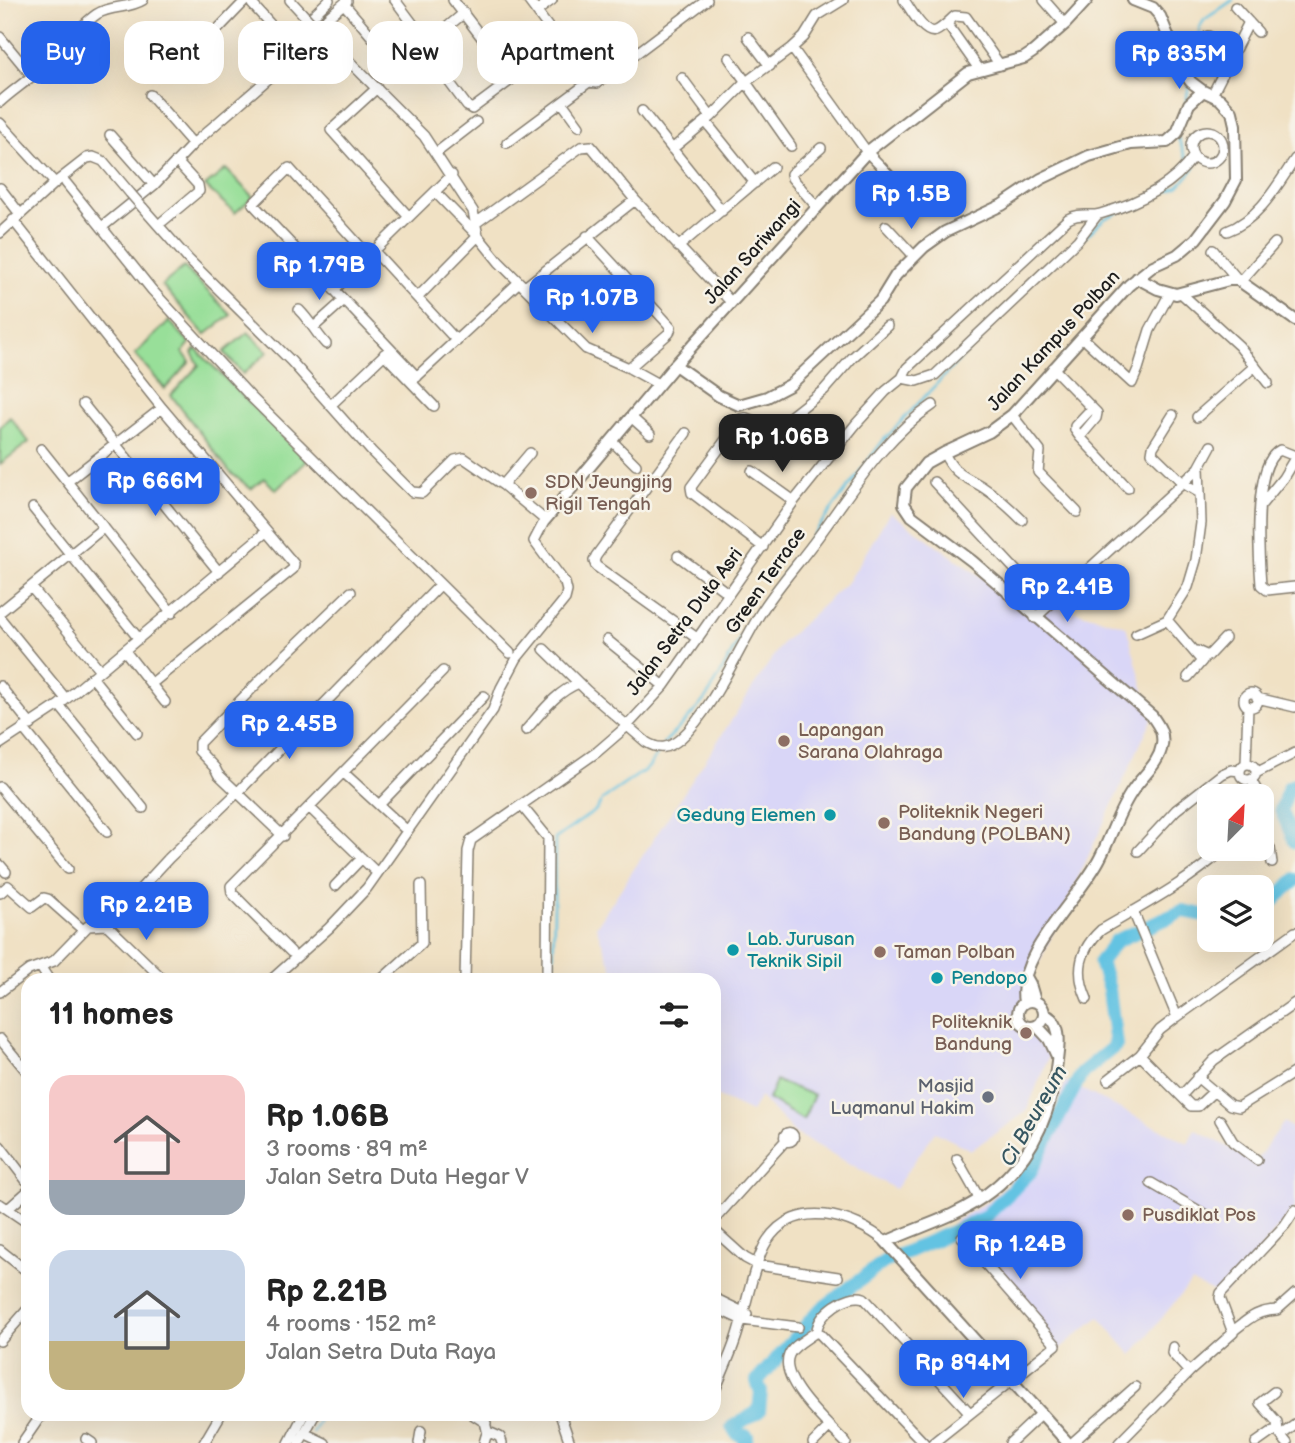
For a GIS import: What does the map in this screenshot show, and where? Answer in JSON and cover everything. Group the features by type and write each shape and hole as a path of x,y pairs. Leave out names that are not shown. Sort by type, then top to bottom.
{"street":[{"path":"90,21 98,13 110,8 137,4 143,0"},
{"path":"290,0 424,136 452,175 473,211 478,236"},
{"path":"306,21 329,0"},
{"path":"327,18 346,2 392,60 422,36 395,0"},
{"path":"451,84 467,106 472,108 511,80 503,65 453,0"},
{"path":"528,0 544,21"},
{"path":"537,11 552,0"},
{"path":"638,52 707,0"},
{"path":"672,149 746,82 804,37 817,16 843,0"},
{"path":"904,0 923,26 930,31 936,32 955,16 966,17 1000,65"},
{"path":"1044,0 1065,24"},
{"name":"Jalan Sariwangi","path":"545,520 730,301 867,152 959,78 1033,52 1087,0"},
{"name":"Jalan Kampus Polban","path":"1029,1002 1022,984 1025,975 1046,934 1100,859 1115,820 1133,788 1158,759 1163,743 1161,729 1152,716 972,561 912,516 904,504 910,480 926,463 989,432 1012,415 1117,296 1153,265 1187,248 1215,215 1232,189 1236,180 1237,161 1234,116 1226,104 1191,82 1182,70 1157,10 1133,0"},
{"path":"224,24 249,2 267,21"},
{"path":"1235,7 1258,32"},
{"path":"454,21 464,13"},
{"path":"675,365 719,396 739,405 767,397 790,385 880,300 895,275 914,256 945,232 1002,205 1045,177 1111,148 1167,142 1177,133 1194,98 1207,93 1249,22"},
{"path":"950,28 979,69"},
{"path":"1208,36 1235,49"},
{"path":"0,37 21,63"},
{"path":"748,37 769,66"},
{"path":"792,48 867,152 919,206"},
{"path":"729,58 791,146"},
{"path":"681,78 755,183"},
{"path":"0,102 22,84"},
{"path":"102,227 154,185 193,144 262,84"},
{"path":"507,143 587,84"},
{"path":"377,88 331,130 409,217"},
{"path":"150,95 193,144"},
{"path":"563,104 579,126"},
{"path":"642,111 722,211"},
{"path":"436,153 476,122"},
{"path":"0,123 55,183"},
{"path":"110,135 154,185"},
{"path":"476,223 584,145 594,148 635,200 730,301"},
{"path":"817,207 791,174 821,148"},
{"path":"0,233 55,183 87,159 93,157 103,161 195,267 291,361 372,452 412,492 425,491 458,458 468,460 545,520 534,541 565,583 568,591 566,597 517,658 492,710 367,888 329,928 279,973"},
{"name":"Jalan Setra Duta Asri","path":"465,973 470,843 473,838 597,752 626,727 664,686 794,501 856,425 886,391 902,378 907,368 1068,219 1083,214 1097,215 1155,191 1173,181 1193,157"},
{"path":"1227,232 1249,219 1273,193 1295,159"},
{"path":"163,221 199,191 198,186 177,162"},
{"path":"678,247 773,167"},
{"path":"434,407 414,379 344,300 253,204 289,168 371,253 418,297 457,341"},
{"path":"334,290 452,175"},
{"path":"66,183 152,290 252,398 510,653"},
{"path":"0,188 40,253 162,408 294,564 292,569 151,684"},
{"path":"435,191 586,349 658,384"},
{"path":"414,379 522,284 635,200"},
{"name":"Jalan Setra Duta Asri","path":"902,378 917,382 935,375 1078,240 1097,215"},
{"path":"886,226 914,256"},
{"path":"418,297 478,236"},
{"path":"587,236 671,327 669,332 629,368"},
{"path":"1137,278 1170,293 1182,294 1222,282 1239,281 1275,243"},
{"path":"1213,250 1239,281 1295,320"},
{"path":"1082,337 1132,383 1150,330 1170,293"},
{"path":"1182,294 1239,346 1268,383"},
{"path":"315,326 344,300"},
{"path":"299,310 315,326 316,333 326,344"},
{"path":"763,547 692,494 691,487 741,419 782,424 824,390 852,358 887,326"},
{"path":"331,405 387,351"},
{"path":"1197,417 1255,366"},
{"path":"1053,368 1092,408 1075,426 1075,430 1128,488"},
{"path":"83,404 219,572"},
{"name":"Green Terrace","path":"626,727 655,748 664,749 688,731 706,706 762,611 868,467 911,419 933,405"},
{"path":"68,481 162,408"},
{"path":"1012,415 1040,451 1038,472 1077,512"},
{"path":"1173,415 1152,451 1183,483 1200,493"},
{"path":"631,417 650,434"},
{"path":"686,433 594,561 596,566 698,639"},
{"path":"612,441 636,465"},
{"path":"1035,618 1199,468 1211,446"},
{"path":"41,449 172,613"},
{"path":"1260,506 1283,478 1295,457 1280,450 1274,454 1263,475 1260,506 1262,588 1268,590 1295,587"},
{"path":"503,485 530,453"},
{"path":"944,453 958,474 1001,500 1022,520"},
{"path":"1136,634 1167,620 1188,587 1196,560 1201,523 1199,468"},
{"path":"752,471 794,501"},
{"path":"933,482 1021,576 1022,579 1008,594"},
{"path":"33,508 139,639"},
{"path":"0,612 103,528"},
{"path":"0,744 63,702 266,532"},
{"path":"678,556 729,594"},
{"path":"107,925 169,858 239,791 440,585"},
{"path":"31,587 100,670"},
{"path":"283,836 221,770 215,768 199,751 199,743 351,592"},
{"path":"0,618 144,808"},
{"path":"1167,620 1202,662 1188,677"},
{"path":"1190,646 1208,656 1225,638"},
{"path":"607,640 664,686"},
{"path":"544,649 626,727"},
{"path":"125,651 165,702"},
{"path":"291,952 231,890 231,886 443,671"},
{"path":"92,677 137,733"},
{"path":"526,730 567,687 579,683"},
{"path":"0,686 27,727 107,832"},
{"path":"1295,707 1248,694 1244,702 1248,706 1242,779 1253,777 1295,753"},
{"path":"379,805 484,696"},
{"path":"1138,851 1175,810 1222,774 1253,766 1255,784"},
{"path":"344,773 404,828"},
{"path":"0,788 68,869"},
{"path":"521,805 548,838 547,973"},
{"path":"310,808 374,870"},
{"path":"335,886 362,858"},
{"path":"1087,999 1079,972 1084,951 1101,930 1171,889 1210,861"},
{"path":"389,973 421,945 421,885"},
{"path":"0,892 8,886 32,907 46,898 83,930"},
{"path":"1133,911 1177,1017"},
{"path":"25,973 54,961 83,930 94,924 107,925 157,973"},
{"path":"1108,1080 1140,1055 1160,1030 1295,932"},
{"path":"40,966 45,973"},
{"path":"0,992 21,976"},
{"path":"890,1245 979,1198 1020,1164 1044,1123 1055,1087 1059,1050 1054,1021 1044,1014 1040,1004 1029,1002 1018,1010 1020,1021 1029,1027 1037,1026 1044,1014"},
{"path":"1181,1096 1214,1060 1295,1003"},
{"path":"1037,1026 1049,1039 1058,1056"},
{"path":"0,1039 21,1064"},
{"path":"1140,1055 1193,1107 1198,1106 1213,1092"},
{"path":"1197,1077 1230,1105 1239,1107 1295,1072"},
{"path":"1220,1120 1233,1142 1257,1160"},
{"path":"721,1212 786,1140"},
{"path":"0,1146 21,1173"},
{"path":"957,1159 979,1198"},
{"path":"1151,1183 1204,1214"},
{"path":"21,1195 4,1206 21,1218"},
{"path":"1233,1331 1220,1295 1285,1225 1295,1210"},
{"path":"721,1375 743,1316 761,1251 776,1229 809,1214 848,1219 870,1230 890,1245 1070,1443 1135,1387"},
{"path":"721,1236 745,1258 758,1265 838,1277"},
{"path":"933,1443 1056,1345 961,1237"},
{"path":"0,1250 21,1266"},
{"path":"1123,1442 1189,1372 1233,1331 1255,1314 1277,1310 1295,1294"},
{"path":"846,1443 793,1385 787,1363 793,1350 817,1331 821,1319 850,1297 860,1296 868,1301 970,1413"},
{"path":"721,1302 743,1316"},
{"path":"721,1309 755,1321 798,1327"},
{"path":"0,1341 21,1317"},
{"path":"817,1331 924,1443"},
{"path":"1173,1347 1172,1353 1189,1372"},
{"path":"1274,1391 1261,1403 1277,1422 1282,1437"},
{"path":"1010,1443 1042,1413"},
{"path":"22,1443 37,1421"},
{"path":"204,1443 218,1421"},
{"path":"289,1443 300,1421"},
{"path":"299,1443 310,1421"},
{"path":"484,1421 486,1439 498,1434 502,1443"},
{"path":"562,1421 570,1443"},
{"path":"1282,1437 1295,1425"},
{"path":"813,1443 830,1426"},
{"path":"419,1443 421,1431"},
{"path":"1256,1443 1273,1431 1282,1437"},
{"path":"304,1433 325,1443"}],"shaded area":[{"name":"Politeknik Negeri Bandung (POLBAN)","path":"890,512 998,589 1126,626 1152,719 1014,1016 1049,1056 1026,1112 971,1150 935,1132 895,1189 795,1133 760,1097 751,1112 721,1098 721,973 614,973 596,927 782,643 849,581"},
{"name":"Pusdiklat Pos","path":"1065,1081 1188,1143 1195,1129 1255,1162 1284,1122 1295,1130 1295,1207 1222,1296 1191,1282 1132,1355 1099,1317 1057,1351 952,1223 989,1201 1029,1163 1052,1123"}],"green space":[{"path":"226,169 253,197 235,213 205,186"},
{"path":"184,267 231,315 205,335 162,285"},
{"path":"169,321 190,343 183,352 190,362 165,389 135,354"},
{"path":"248,332 268,352 243,374 224,352"},
{"path":"196,349 307,461 276,490 264,478 251,489 230,472 171,395 199,365 192,353"},
{"path":"10,417 29,442 0,464 0,427"},
{"path":"776,1081 814,1095 803,1120 768,1099"}],"waterway":[{"path":"1191,79 1201,48 1199,29 1204,20 1233,0"},
{"path":"1186,102 1189,85"},
{"path":"1154,197 1179,186 1195,167 1185,156 1178,138"},
{"path":"1085,237 1104,219 1119,212"},
{"path":"779,580 885,438 882,442 974,344"},
{"path":"663,744 705,699 759,608"},
{"path":"553,973 555,839 596,810 603,799 648,768 660,750"},
{"name":"Ci Beureum","path":"1295,785 1289,787 1281,810 1295,842"},
{"name":"Ci Beureum","path":"1274,900 1295,880"},
{"name":"Ci Beureum","path":"745,1443 747,1436 737,1434 732,1427 759,1411 761,1392 757,1381 819,1311 884,1262 984,1218 1030,1172 1082,1073 1116,1045 1109,989 1100,962 1116,941 1183,911 1197,914"},
{"path":"312,1433 318,1421"}],"place":[{"name":"SDN Jeungjing Rigil Tengah","path":"531,493"},
{"name":"Lapangan Sarana Olahraga","path":"784,741"},
{"name":"Gedung Elemen","path":"830,815"},
{"name":"Politeknik Negeri Bandung (POLBAN)","path":"884,823"},
{"name":"Lab. Jurusan Teknik Sipil","path":"733,950"},
{"name":"Taman Polban","path":"880,952"},
{"name":"Pendopo","path":"937,978"},
{"name":"Politeknik Bandung","path":"1026,1033"},
{"name":"Masjid Luqmanul Hakim","path":"988,1097"},
{"name":"Pusdiklat Pos","path":"1128,1215"}]}
